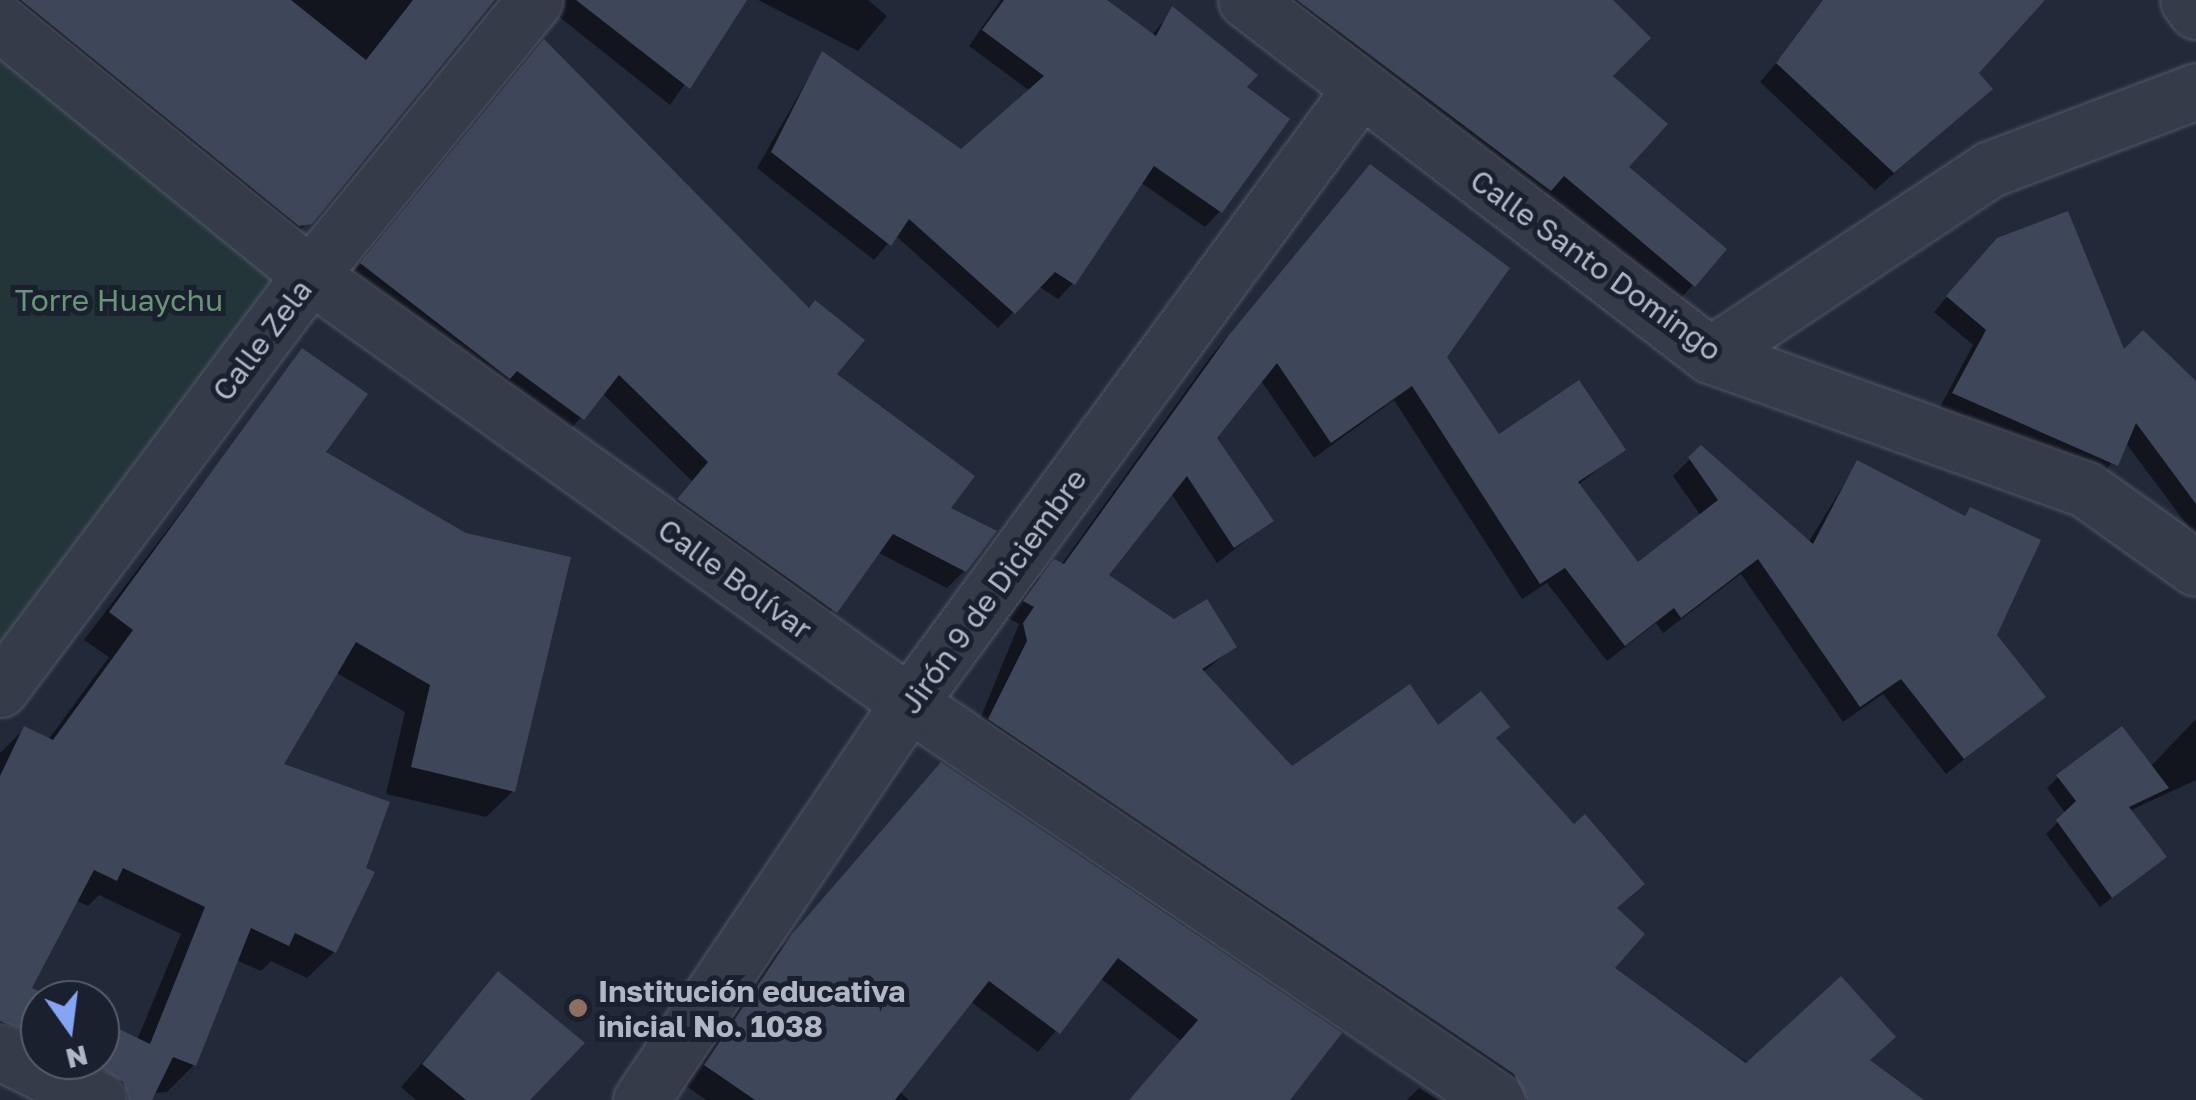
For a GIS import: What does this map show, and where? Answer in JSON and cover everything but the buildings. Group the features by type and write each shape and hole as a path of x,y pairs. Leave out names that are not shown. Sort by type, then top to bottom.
{"street":[{"name":"Calle Zela","path":"0,688 310,276 534,0"},
{"name":"Calle Santo Domingo","path":"1246,0 1359,91 1710,355 2084,489 2196,568"},
{"path":"2188,0 2196,12"},
{"name":"Calle Bolívar","path":"0,23 310,276 909,703 1496,1100"},
{"name":"Jirón 9 de Diciembre","path":"641,1100 909,703 1359,91"},
{"path":"1710,355 1990,169 2196,91"},
{"path":"0,1052 98,1100"}],"green space":[{"name":"Torre Huaychu","path":"0,53 284,277 0,658"}],"place":[{"name":"Institución educativa inicial No. 1038","path":"578,1008"}]}
